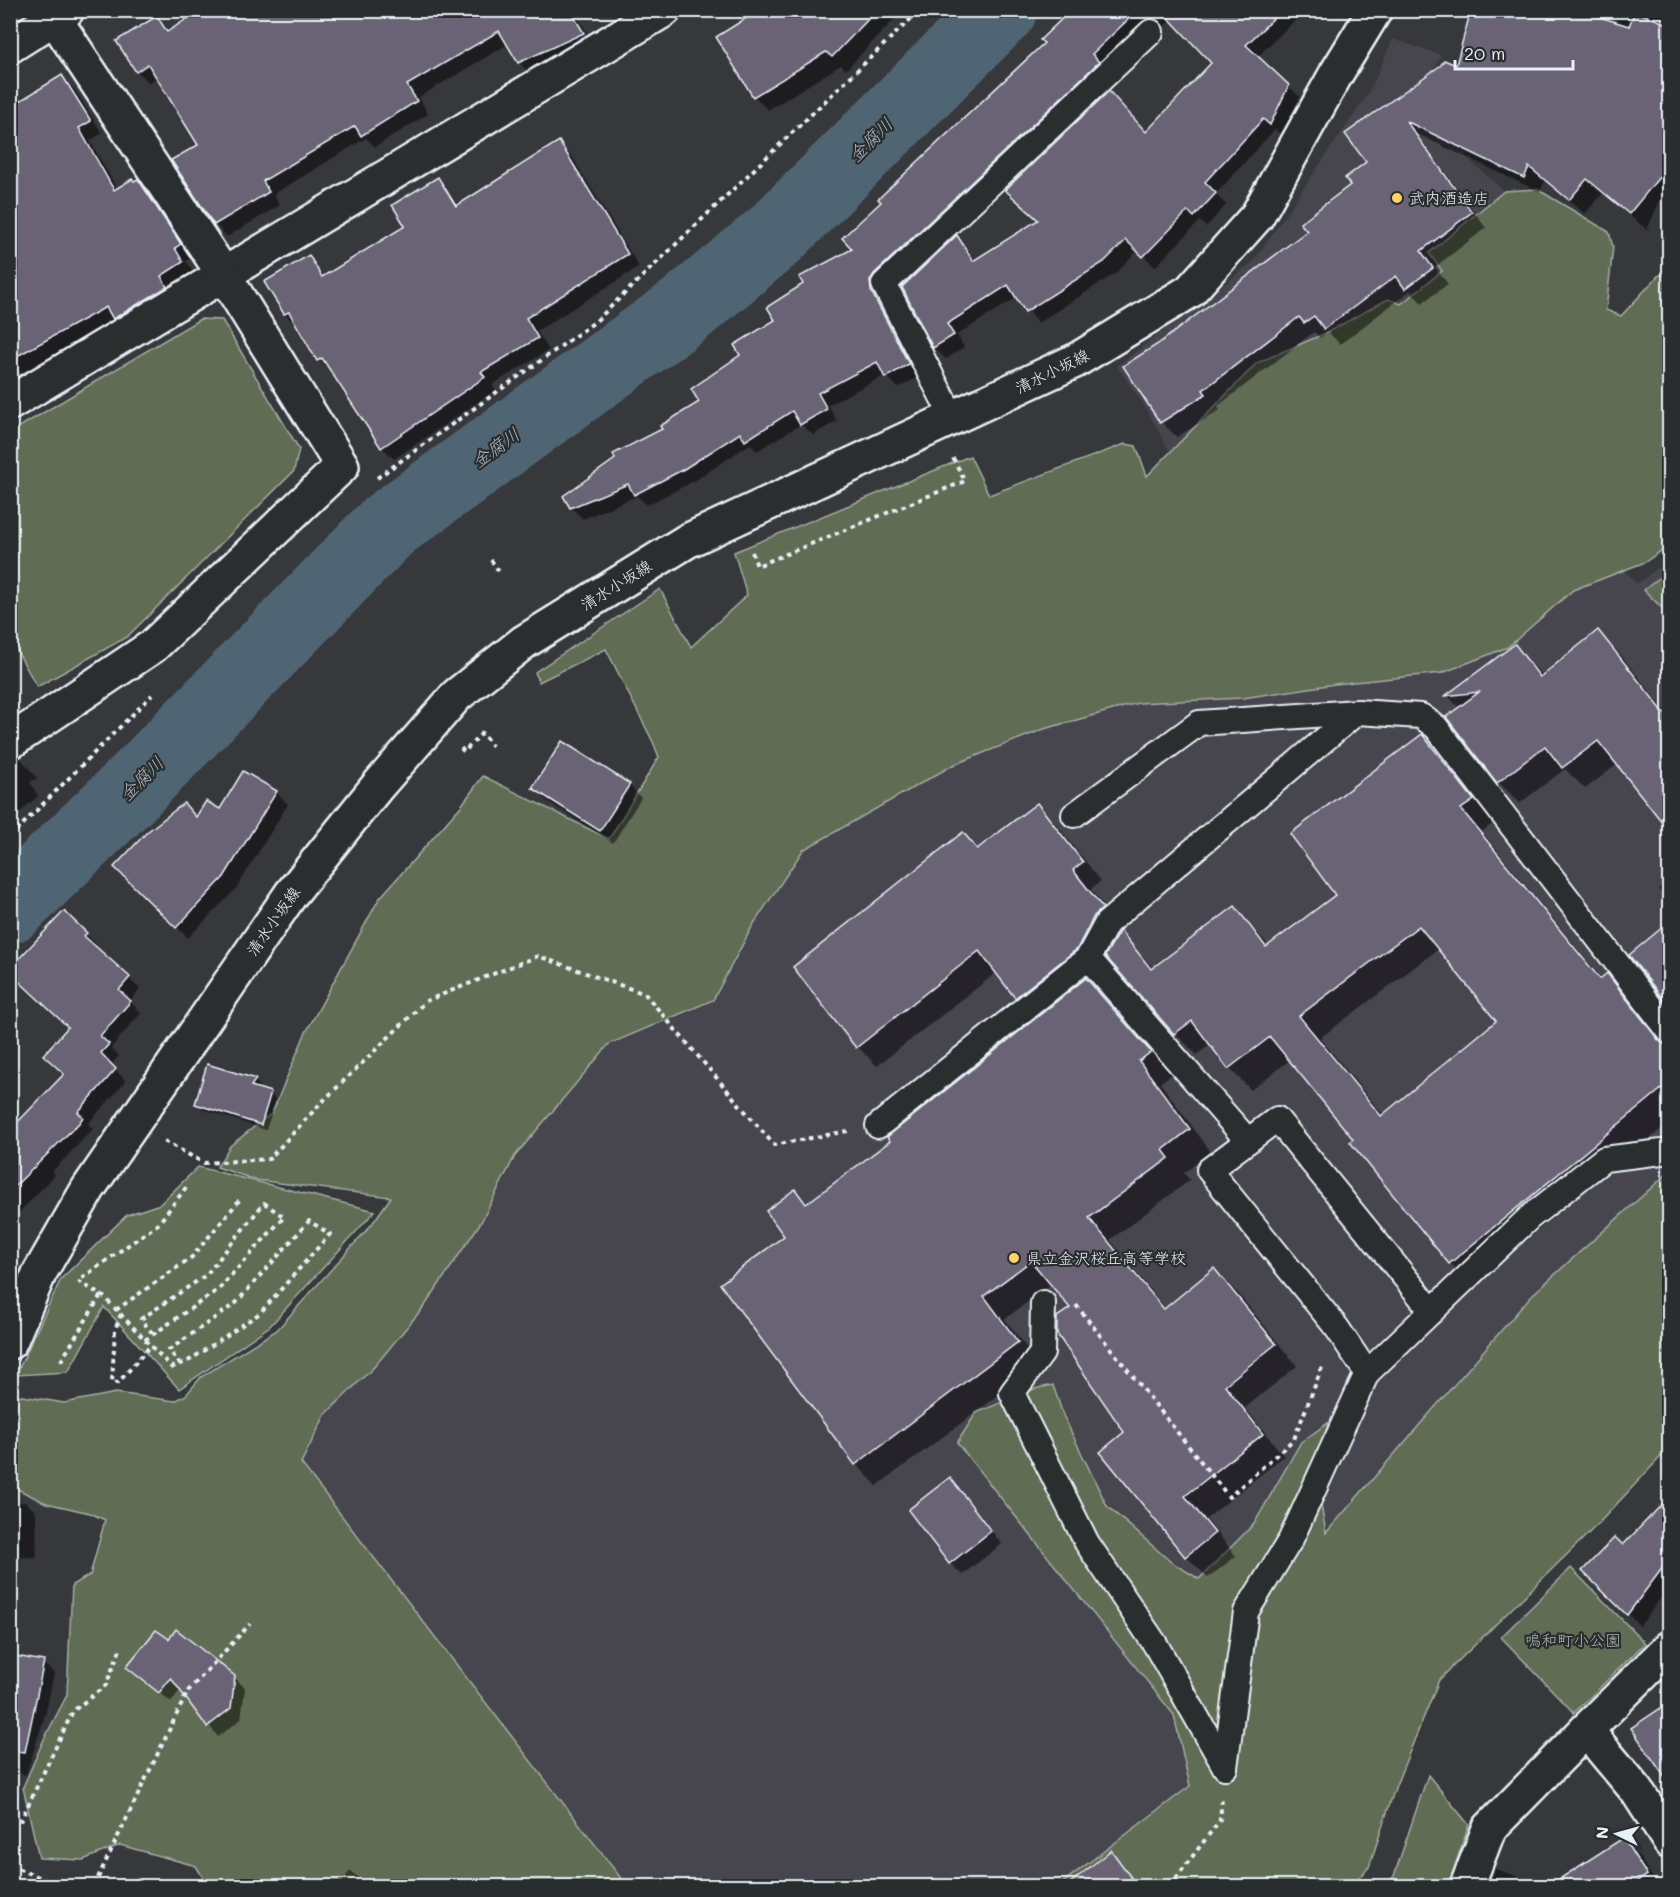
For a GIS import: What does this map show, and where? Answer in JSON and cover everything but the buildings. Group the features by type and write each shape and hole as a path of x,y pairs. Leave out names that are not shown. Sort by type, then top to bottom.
{"street":[{"path":"10,403 664,10"},
{"name":"清水小坂線","path":"10,1342 46,1262 88,1189 291,894 376,788 457,695 524,642 687,541 1075,361 1190,291 1257,216 1336,74 1375,10"},
{"path":"10,46 57,13 224,275 342,466 153,646 10,742"},
{"path":"1467,1887 1489,1829 1670,1647"},
{"path":"1586,1730 1637,1791 1670,1842"}],"lane":[{"path":"945,421 884,284 1151,32"},
{"path":"1074,814 1199,723 1357,712 1421,716 1436,727 1670,1032"},
{"path":"878,1126 1088,958 1107,923 1357,712"},
{"path":"1088,958 1248,1141"},
{"path":"1367,1373 1337,1328 1209,1170 1277,1119 1432,1311"},
{"path":"1225,1767 1246,1612 1291,1539 1367,1373 1530,1216 1605,1159 1670,1151"},
{"path":"1043,1303 1042,1353 1012,1393 1087,1543 1155,1644 1225,1767"}],"path":[{"path":"374,480 596,321 920,10"},
{"path":"739,518 757,566 964,481 945,421"},
{"path":"491,560 500,573"},
{"path":"10,837 153,694"},
{"path":"482,733 492,746"},
{"path":"135,1122 160,1139 204,1163 269,1159 321,1103 426,1001 538,956 645,994 774,1145 878,1126"},
{"path":"72,1291 77,1281 158,1224 188,1185"},
{"path":"116,1310 192,1257 242,1197"},
{"path":"145,1340 219,1289 284,1217 264,1203 206,1275 141,1319 153,1334"},
{"path":"171,1368 190,1360 260,1313 330,1234 309,1221 236,1303 169,1350 180,1364"},
{"path":"46,1262 101,1295 176,1372"},
{"path":"61,1361 101,1295"},
{"path":"1043,1303 1071,1299 1229,1497 1294,1439 1337,1328"},
{"path":"121,1314 115,1330 112,1382 118,1383 150,1346"},
{"path":"94,1887 188,1691 250,1624"},
{"path":"10,1817 21,1820 73,1711 106,1685 121,1647"},
{"path":"1170,1887 1220,1820 1225,1767"},
{"path":"10,1865 60,1887"}],"shaded area":[{"path":"1393,39 1441,55 1425,87 1469,140 1466,157 1504,191 1429,252 1443,271 1401,304 1388,300 1328,332 1202,418 1170,452 1145,407 1117,366 1253,262 1368,94"},
{"name":"県立金沢桜丘高等学校","path":"1669,559 1668,1173 1532,1295 1326,1534 1317,1483 1328,1424 1301,1442 1254,1524 1199,1580 1171,1562 1107,1506 1063,1415 1053,1385 1034,1389 976,1413 957,1442 1174,1715 1190,1786 1058,1886 627,1886 301,1463 325,1415 374,1367 481,1222 515,1156 609,1044 713,1000 753,925 803,850 953,765 1044,729 1138,703 1243,698 1335,684 1508,647 1573,590 1624,570 1637,584"}],"green space":[{"path":"1537,189 1609,232 1613,247 1606,310 1621,316 1658,276 1669,272 1669,545 1645,562 1573,590 1508,647 1442,673 1335,684 1243,698 1138,703 1044,729 953,765 803,850 753,925 713,1000 609,1044 515,1156 481,1222 426,1304 374,1367 325,1415 301,1463 627,1886 208,1886 196,1866 120,1845 83,1860 39,1858 23,1787 67,1695 72,1585 90,1575 105,1520 90,1513 46,1503 11,1486 10,1394 64,1403 116,1393 175,1401 186,1395 201,1377 277,1330 372,1224 391,1197 256,1180 217,1167 230,1146 272,1113 305,1034 379,899 461,806 483,776 609,839 659,757 653,742 606,649 539,682 535,672 660,589 691,647 747,595 734,552 970,456 989,495 1125,444 1136,446 1147,476 1257,363 1328,332 1388,299 1401,304 1442,271 1429,253 1504,191"},
{"path":"200,319 222,320 299,449 294,471 127,637 37,687 11,640 11,432"},
{"path":"1669,570 1669,615 1644,590"},
{"path":"198,1167 375,1211 270,1326 179,1389 104,1307 68,1372 16,1375 61,1279 127,1215 160,1204"},
{"path":"1668,1173 1669,1448 1598,1524 1439,1680 1396,1785 1369,1867 1351,1886 1058,1886 1190,1786 1174,1715 957,1443 976,1413 1034,1389 1053,1385 1063,1415 1107,1506 1171,1562 1199,1579 1254,1524 1301,1442 1328,1423 1317,1483 1326,1533 1532,1295"},
{"name":"鳴和町小公園","path":"1571,1568 1645,1643 1574,1713 1501,1637"},
{"path":"1428,1775 1469,1825 1448,1886 1386,1886 1394,1876"}],"waterway":[{"name":"金腐川","path":"10,907 132,789 388,526 685,310 773,237 1001,10"}],"place":[{"name":"武内酒造店","path":"1397,198"},
{"name":"県立金沢桜丘高等学校","path":"1014,1258"}]}
